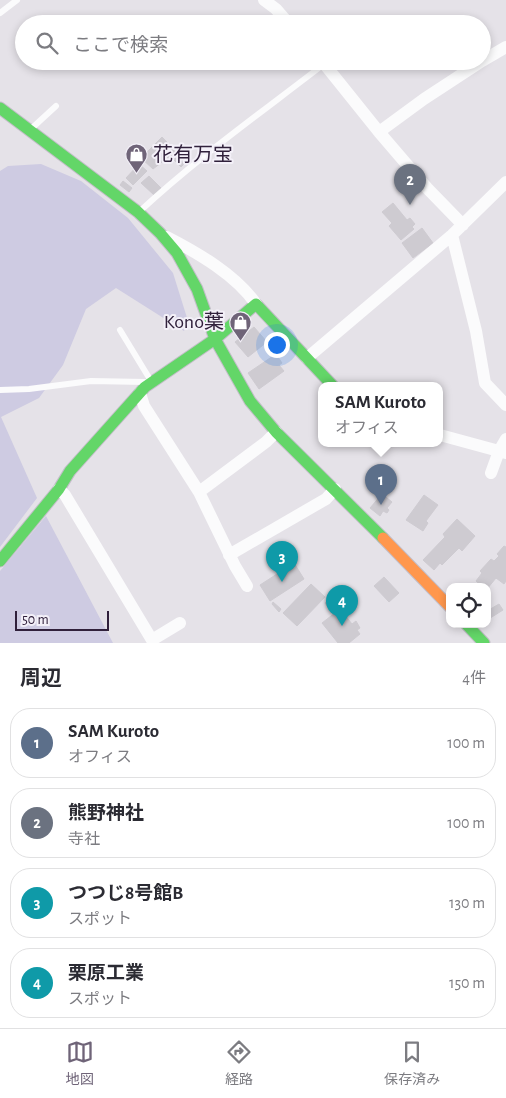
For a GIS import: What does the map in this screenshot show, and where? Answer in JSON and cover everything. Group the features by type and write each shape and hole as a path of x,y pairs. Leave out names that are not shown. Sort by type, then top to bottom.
{"street":[{"path":"264,0 281,15"},
{"path":"491,56 506,47"},
{"path":"329,70 427,188 463,225"},
{"path":"379,132 468,70"},
{"path":"1,112 138,212 160,233 177,253 196,289 215,339 237,382 250,401 276,432 446,603"},
{"path":"307,358 452,235 506,182"},
{"path":"160,233 194,250 246,290 256,304 329,382"},
{"path":"452,235 476,331 485,383 506,405"},
{"path":"0,561 59,489 70,472 140,393 151,382 215,339 256,304"},
{"path":"140,393 144,406 199,492 229,555 247,586"},
{"path":"199,492 266,442 276,432"},
{"path":"443,435 502,452"},
{"path":"491,473 502,452 506,439"},
{"path":"59,489 65,495 152,640 180,623"},
{"path":"229,555 326,499 334,489"},
{"path":"470,628 484,643"}],"lane":[{"path":"0,13 17,0"},
{"path":"138,212 183,173 313,70"},
{"path":"29,131 56,106"},
{"path":"120,330 151,382"},
{"path":"0,390 29,389 91,381 151,382"}],"shaded area":[{"path":"41,164 81,181 128,218 173,273 188,321 184,331 116,288 86,309 63,365 39,398 1,417 37,498 0,547 0,171 8,166"},
{"path":"46,516 113,643 0,643 0,571"}],"building":[{"path":"162,137 186,162 181,167 170,156 153,169 141,158"},
{"name":"花有万宝","path":"139,164 147,171 133,185 126,178"},
{"path":"149,176 161,188 154,195 141,183"},
{"path":"123,181 132,188 129,192 120,185"},
{"path":"393,203 407,220 410,218 415,224 412,227 414,229 401,240 389,226 392,223 382,212"},
{"path":"422,228 433,243 413,258 402,243"},
{"path":"254,327 267,342 248,357 235,342"},
{"path":"276,354 282,363 279,365 284,371 259,389 248,373"},
{"path":"382,494 392,502 387,508 389,510 387,513 383,511 380,516 370,508"},
{"path":"424,495 438,505 426,521 428,523 423,531 406,520"},
{"path":"457,519 475,536 462,551 459,548 442,565 440,563 434,570 423,560 445,537 443,534"},
{"path":"504,546 506,547 506,581 504,584 496,578 491,584 478,583 476,581 482,573 480,571 491,559 494,561 499,556 497,554"},
{"path":"294,563 304,579 270,601 260,585"},
{"path":"384,577 399,593 389,602 374,586"},
{"path":"311,584 325,597 297,626 283,613"},
{"path":"336,591 344,603 332,612 325,603"},
{"path":"273,602 281,609 279,612 272,604"},
{"path":"499,604 503,610 491,618 491,609"},
{"path":"340,609 352,624 356,621 360,628 357,630 360,634 349,643 338,643 322,623"}],"traffic: fast":[{"path":"0,108 138,212 160,233 177,253 197,289 215,339 250,401 276,432 383,538"},
{"path":"0,561 59,489 70,471 145,387 215,339 256,304 329,382"},
{"path":"470,628 484,643"}],"traffic: slow":[{"path":"383,538 446,603"}],"place":[{"name":"花有万宝","path":"137,174"},
{"name":"熊野神社","path":"410,205"},
{"name":"Kono葉","path":"240,341"},
{"name":"SAM Kuroto","path":"381,505"},
{"name":"つつじ8号館B","path":"282,582"},
{"name":"栗原工業","path":"342,626"}]}
